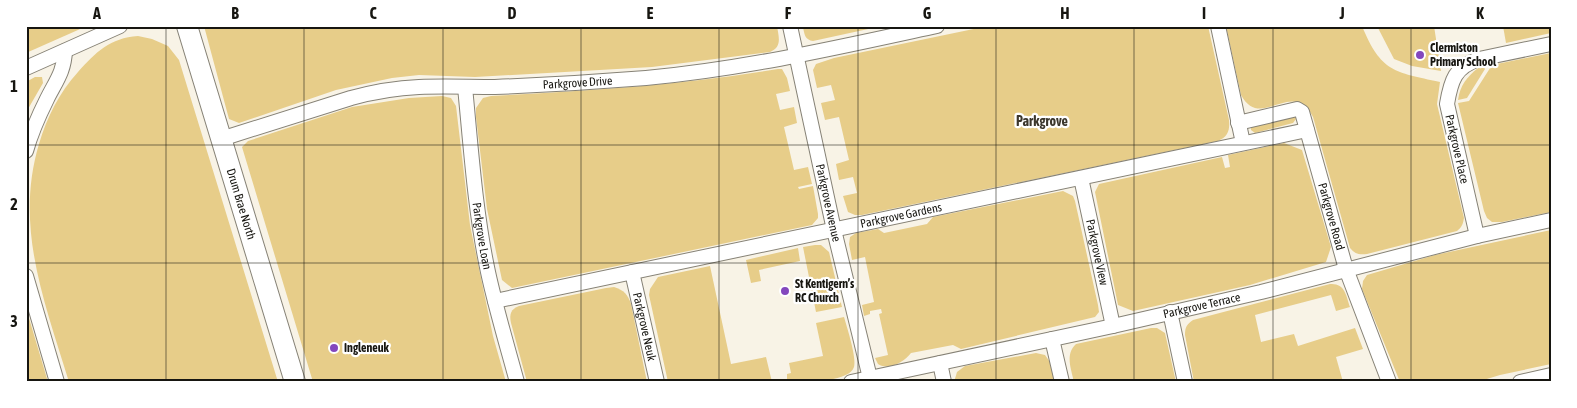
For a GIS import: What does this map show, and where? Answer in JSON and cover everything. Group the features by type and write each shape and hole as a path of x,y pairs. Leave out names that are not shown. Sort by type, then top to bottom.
{"main road":[{"name":"Drum Brae North","path":"187,26 295,382"}],"street":[{"path":"26,68 120,26"},
{"name":"Parkgrove Avenue","path":"790,26 834,230 870,378"},
{"name":"Parkgrove Drive","path":"221,139 371,93 418,87 465,87 647,78 742,66 937,26"},
{"path":"1218,26 1243,143"},
{"name":"Parkgrove Place","path":"1477,236 1447,104 1449,90 1454,77 1460,68 1468,62 1551,44"},
{"path":"26,151 40,112 65,63 65,51"},
{"name":"Parkgrove Loan","path":"465,87 478,212 488,270 517,382"},
{"name":"Parkgrove Road","path":"1238,123 1297,108 1302,112 1346,269 1389,382"},
{"name":"Parkgrove Gardens","path":"495,301 1307,130"},
{"name":"Parkgrove View","path":"1081,178 1113,326"},
{"name":"Parkgrove Terrace","path":"851,382 1262,292 1477,236 1551,220"},
{"name":"Parkgrove Neuk","path":"632,272 656,382"},
{"path":"26,276 58,382"},
{"path":"1170,312 1185,382"},
{"path":"1052,339 1062,382"},
{"path":"940,363 944,382"},
{"path":"1520,382 1551,375"}],"shaded area":[{"path":"26,26 87,26 26,53"},
{"path":"204,26 777,26 779,42 776,48 770,52 652,67 475,77 419,75 392,78 336,90 239,123 229,119"},
{"path":"803,26 882,26 813,41 805,36"},
{"path":"988,26 1208,26 1229,120 1228,133 1218,141 862,215 848,212 843,196 857,193 853,177 839,180 836,164 849,160 839,117 825,120 821,103 835,100 831,85 817,88 813,70 816,64 834,58"},
{"path":"1226,26 1362,26 1376,53 1391,68 1411,76 1440,82 1437,104 1464,218 1460,228 1457,231 1367,254 1354,252 1350,248 1313,117 1305,106 1296,102 1286,102 1267,108 1249,105 1241,95"},
{"path":"1377,26 1434,26 1441,71 1412,66 1394,59"},
{"path":"1503,26 1551,26 1551,33 1506,43"},
{"path":"138,36 152,39 168,46 179,60 278,382 69,382 42,294 36,264 31,235 32,175 46,124 59,97 71,80 104,47 128,37"},
{"path":"1551,53 1551,212 1502,222 1492,222 1487,218 1484,211 1458,103 1469,101 1492,65"},
{"path":"1478,68 1485,69 1467,98 1458,100 1460,90 1465,82"},
{"path":"782,69 787,78 790,91 776,94 780,110 794,107 797,123 784,127 794,170 808,167 812,184 798,187 799,189 813,186 818,218 812,225 512,288 502,280 487,209 476,117 476,108 483,98 671,83"},
{"path":"35,77 42,77 43,83 26,116 26,82"},
{"path":"442,96 451,98 456,106 470,225 493,336 506,382 313,382 242,147 248,141 352,107 409,98"},
{"path":"1294,116 1296,119 1293,123 1255,133 1251,130 1251,126"},
{"path":"1284,143 1302,150 1331,247 1326,262 1250,285 1133,311 1118,305 1095,192 1099,184 1222,157 1225,168 1230,167 1228,155"},
{"path":"1063,191 1073,196 1075,201 1098,305 1099,312 1095,317 961,349 953,345 911,353 904,360 887,367 878,364 875,358 888,355 879,314 882,313 881,309 870,311 870,314 864,316 862,305 874,302 865,257 852,260 849,244 850,237 856,233 878,229 884,233 927,224 933,217"},
{"path":"1551,230 1551,364 1477,382 1400,382 1362,289 1363,281 1367,275 1435,255"},
{"path":"821,245 829,252 842,307 816,312 803,247"},
{"path":"798,248 800,261 759,270 761,281 751,283 746,260"},
{"path":"710,266 731,364 766,357 772,382 668,382 649,295 650,289 658,277"},
{"path":"1330,284 1339,285 1342,288 1350,307 1336,311 1331,295 1255,315 1261,342 1294,334 1298,346 1355,328 1363,349 1336,357 1343,382 1194,382 1185,335 1186,328 1191,321"},
{"path":"614,287 625,293 631,304 647,382 527,382 511,323 512,310 519,306"},
{"path":"26,308 48,382 26,382"},
{"path":"844,317 855,363 850,372 834,379 787,382 787,374 791,373 789,363 823,356 816,323"},
{"path":"1157,328 1165,333 1176,382 1074,382 1070,357 1076,344"},
{"path":"1036,353 1045,355 1050,362 1054,382 954,382 957,372 965,366"}],"place":[{"name":"Clermiston Primary School","path":"1420,55"},
{"name":"St Kentigern’s RC Church","path":"785,291"},
{"name":"Ingleneuk","path":"334,348"}],"district":[{"name":"Parkgrove","path":"1042,121"}]}
